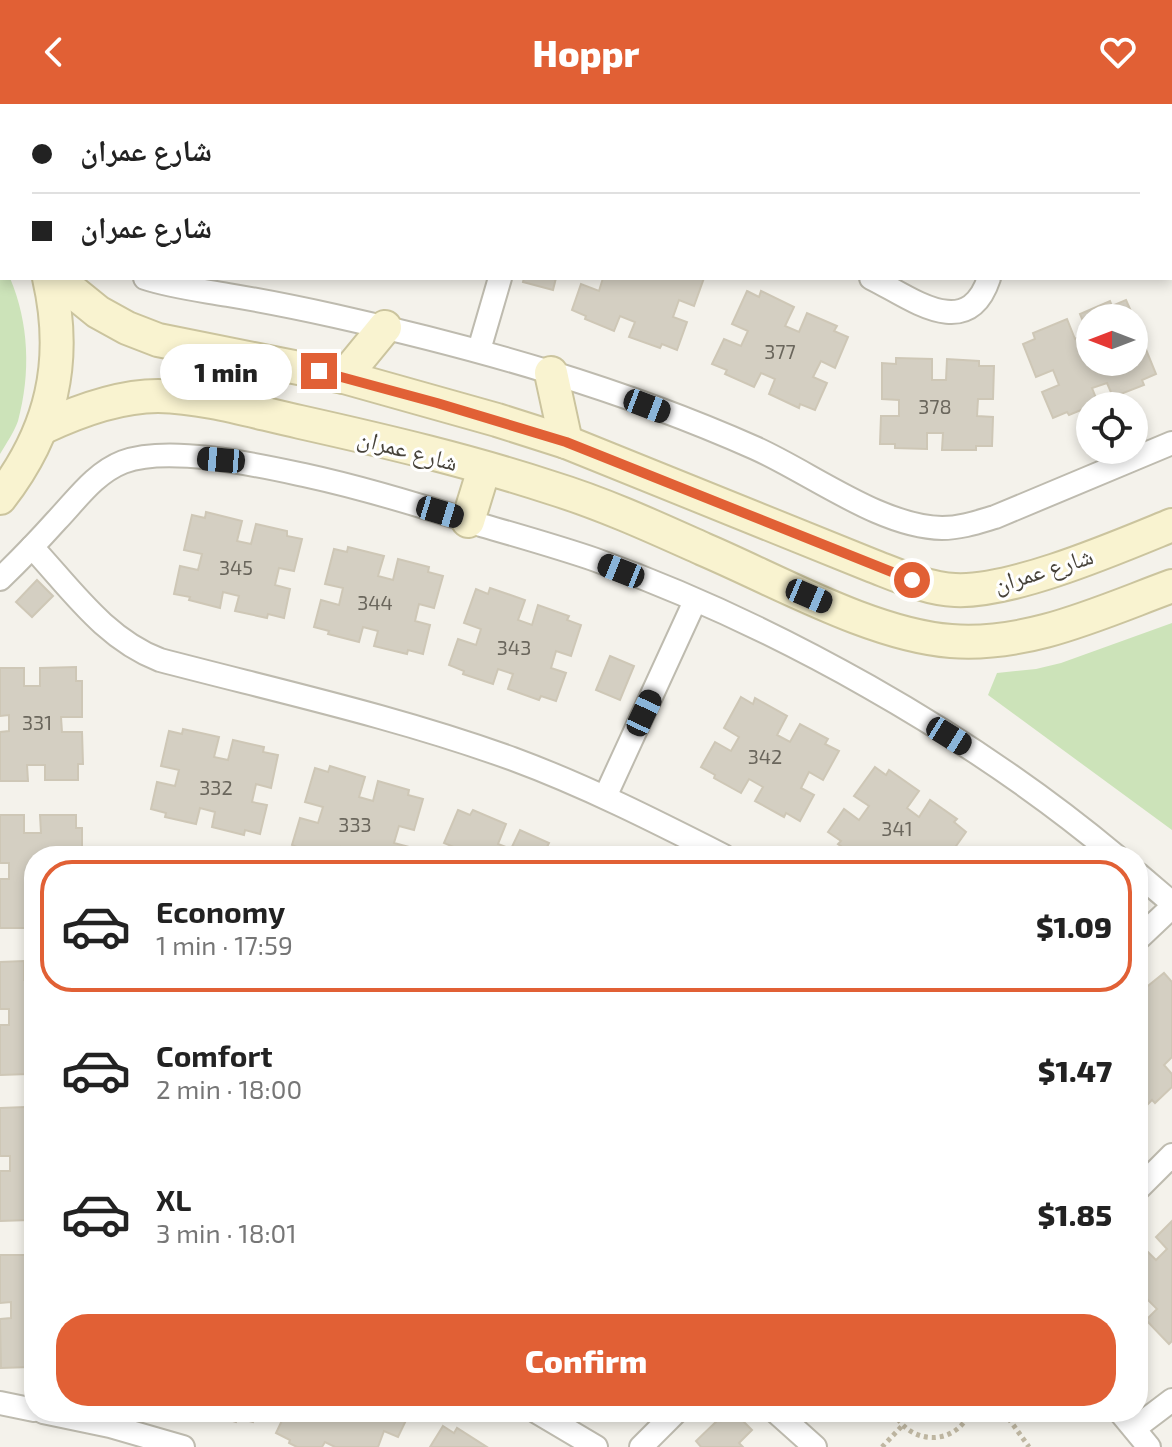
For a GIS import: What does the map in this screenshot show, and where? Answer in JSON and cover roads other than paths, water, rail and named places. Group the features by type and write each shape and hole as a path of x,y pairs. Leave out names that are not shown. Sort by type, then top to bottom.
{"street":[{"path":"0,498 21,470 42,428 54,389 58,349 56,308 49,280"},
{"name":"شارع عمران","path":"58,280 98,312 158,340 344,377 566,442 912,580 956,590 1034,577 1172,525"},
{"path":"155,280 385,327 479,350 551,373 619,395 755,448 884,515 918,526 965,526 995,517 1172,443"},
{"path":"479,350 499,280"},
{"path":"875,280 941,313 954,313 967,308 978,300 988,280"},
{"path":"344,377 385,327"},
{"path":"213,402 224,353"},
{"path":"551,373 566,442"},
{"name":"شارع عمران","path":"42,428 69,415 155,396 213,402 362,436 553,488 621,513 784,585 903,633 951,641 1001,640 1049,631 1172,586"},
{"path":"0,579 85,489 107,470 126,461 153,457 221,460 345,484 596,560 695,601 799,650 899,704 999,768 1103,846"},
{"path":"468,521 484,469"},
{"path":"784,585 804,539"},
{"path":"32,547 106,628 140,653 405,723 513,760 605,797 704,846"},
{"path":"605,797 695,601"},
{"path":"1148,883 1172,905 1148,929"},
{"path":"1148,1179 1172,1155"},
{"path":"1148,1411 1172,1400"},
{"path":"0,1403 24,1408"},
{"path":"120,1422 183,1447"},
{"path":"554,1422 596,1447"},
{"path":"641,1447 667,1422"},
{"path":"787,1422 815,1447"},
{"path":"1130,1422 1149,1447"}]}
